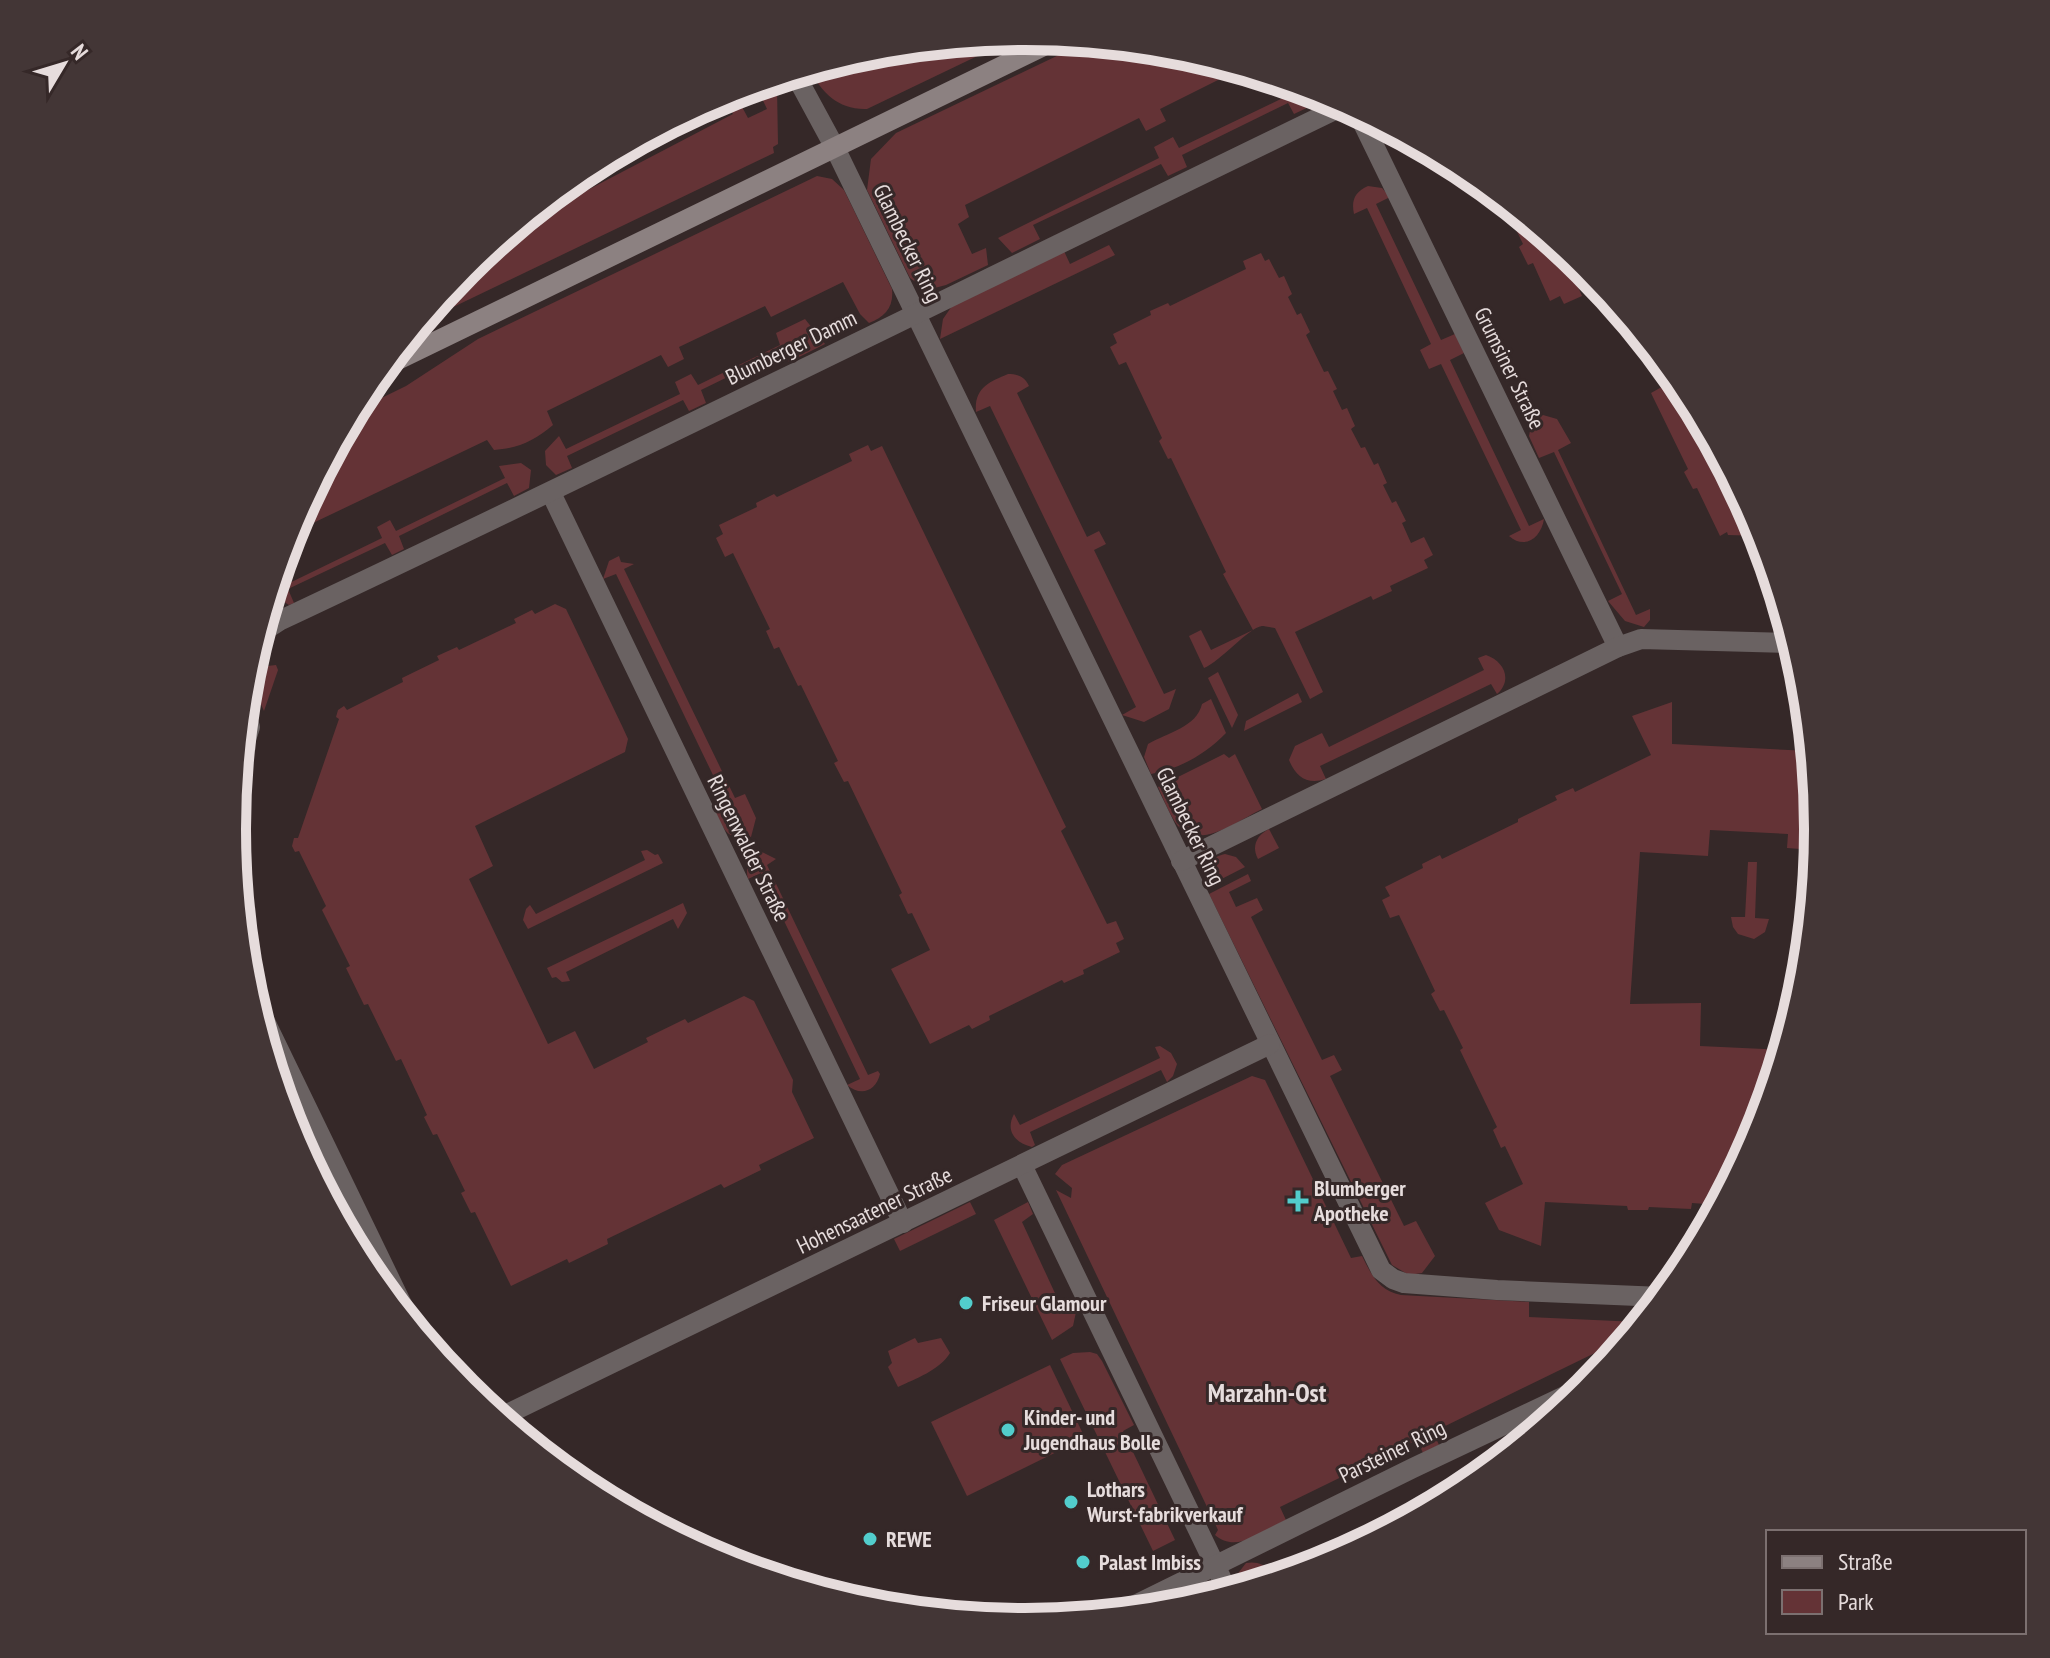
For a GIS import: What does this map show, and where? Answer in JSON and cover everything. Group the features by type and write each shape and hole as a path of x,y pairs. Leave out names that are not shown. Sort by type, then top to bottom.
{"main road":[{"path":"407,355 1034,50"}],"street":[{"path":"800,84 834,146"},
{"name":"Blumberger Damm","path":"274,624 551,493 1330,112"},
{"name":"Grumsiner Straße","path":"1365,128 1618,647"},
{"name":"Glambecker Ring","path":"834,146 1381,1270 1404,1283 1648,1296"},
{"name":"Ringenwalder Straße","path":"551,493 903,1223"},
{"path":"1181,861 1618,647 1641,639 1668,638 1781,643"},
{"name":"Hohensaatener Straße","path":"509,1413 1270,1044"},
{"path":"278,1048 390,1280"},
{"path":"1022,1165 1223,1582"},
{"name":"Parsteiner Ring","path":"1152,1597 1554,1401"}],"green space":[{"path":"987,51 867,109 848,107 815,79 873,65"},
{"path":"1066,52 1127,57 1225,77 1160,109 1166,121 1146,131 1139,118 965,205 969,217 958,224 972,254 986,248 988,265 946,285 927,290 910,278 867,190 871,159 896,133"},
{"path":"777,90 778,144 773,147 774,153 441,313 511,243 560,204 733,114 730,108 740,104 748,118 767,109 761,96"},
{"path":"1284,94 1313,105 1294,114 1288,103 1182,155 1187,167 1168,176 1161,164 1033,225 1040,239 1012,253 998,238 1159,158 1154,147 1173,137 1179,148 1285,97"},
{"path":"817,176 832,179 844,190 892,289 890,306 880,318 869,323 860,314 843,282 771,317 765,306 679,347 684,359 668,367 661,355 547,411 553,425 526,443 494,450 487,440 307,526 326,484 373,402 406,386 478,339"},
{"path":"1368,186 1382,188 1390,197 1376,204 1441,340 1455,334 1464,353 1450,360 1529,526 1544,519 1540,532 1531,540 1521,542 1509,536 1521,530 1441,364 1429,369 1420,350 1431,344 1367,208 1354,214 1355,197"},
{"path":"1512,221 1583,285 1578,287 1582,296 1564,304 1560,296 1550,301 1533,263 1528,265 1519,247 1523,244"},
{"path":"1109,245 1115,255 940,339 943,319 952,306 1064,251 1070,264"},
{"path":"1261,253 1265,261 1269,259 1279,278 1284,276 1292,294 1288,297 1297,315 1301,313 1310,332 1306,335 1324,372 1328,371 1337,389 1333,391 1342,410 1347,408 1355,426 1351,429 1361,448 1365,447 1374,465 1378,463 1387,483 1383,485 1406,521 1402,523 1411,543 1424,537 1433,555 1424,560 1428,568 1390,586 1392,591 1373,600 1371,596 1295,632 1323,692 1310,699 1275,628 1256,628 1204,668 1189,636 1201,630 1211,650 1253,630 1223,574 1226,572 1171,458 1168,459 1159,441 1162,438 1126,362 1119,365 1110,347 1117,343 1113,334 1151,315 1150,311 1168,303 1170,306 1246,269 1243,261"},
{"path":"805,319 825,344 789,362 783,350 701,390 706,403 689,411 683,400 567,456 572,468 556,475 546,465 545,451 559,436 566,449 680,394 675,382 691,374 698,385 780,345 776,333"},
{"path":"1008,374 1021,377 1029,386 1017,393 1087,537 1099,531 1106,544 1094,550 1164,694 1176,689 1169,709 1144,722 1122,715 1136,707 990,406 976,412 977,397 984,387"},
{"path":"1665,385 1673,396 1724,484 1747,536 1728,535 1727,532 1720,536 1697,488 1693,489 1684,472 1688,469 1651,393"},
{"path":"1543,415 1557,419 1571,443 1558,450 1636,615 1650,609 1650,620 1644,627 1625,621 1608,601 1622,594 1554,452 1539,458 1529,436 1532,421"},
{"path":"868,445 871,451 882,446 1066,827 1061,831 1107,924 1116,921 1124,939 1116,943 1120,952 1083,970 1084,974 1064,983 1062,980 989,1016 990,1020 972,1029 969,1025 930,1044 891,969 930,950 912,913 908,914 899,895 902,893 848,781 844,782 834,763 838,761 801,685 798,686 779,647 774,649 766,631 770,629 733,553 725,557 716,538 723,534 719,525 757,507 756,503 774,494 777,497 852,461 849,454"},
{"path":"521,463 531,470 529,488 514,496 507,483 399,536 404,549 392,555 385,543 288,589 294,603 289,605 281,600 285,585 382,538 377,527 390,520 396,531 505,478 499,466"},
{"path":"619,556 621,562 634,564 624,569 735,798 745,794 756,818 751,837 731,835 720,822 714,809 726,802 616,574 603,579 609,561"},
{"path":"555,604 566,609 623,728 628,739 625,752 475,826 493,866 469,879 548,1044 575,1031 594,1069 685,1019 688,1023 744,996 754,1001 793,1080 792,1092 814,1138 759,1165 761,1170 724,1188 721,1184 607,1239 608,1244 569,1263 567,1259 511,1286 475,1212 471,1213 461,1193 465,1191 437,1134 433,1135 424,1117 427,1115 401,1059 396,1061 368,1004 364,1005 346,968 350,966 322,910 326,906 299,851 295,852 292,846 294,838 298,838 339,719 336,717 338,710 344,706 347,710 403,682 402,678 439,660 437,656 457,647 459,650 516,623 514,619 532,610 535,614"},
{"path":"1486,655 1498,662 1504,672 1505,683 1497,694 1491,684 1320,766 1326,779 1308,780 1292,766 1289,760 1295,746 1322,733 1329,747 1484,670 1478,658"},
{"path":"276,665 278,670 264,711 258,697 264,666"},
{"path":"1218,672 1238,715 1232,728 1208,678"},
{"path":"1298,693 1302,702 1244,731 1246,721"},
{"path":"1211,699 1226,733 1192,759 1151,774 1144,757 1148,744 1188,724 1202,704"},
{"path":"1672,702 1672,744 1799,750 1804,829 1797,931 1800,849 1787,848 1788,834 1710,830 1708,856 1640,852 1630,1004 1701,1003 1700,1046 1772,1049 1745,1127 1708,1204 1692,1203 1691,1209 1649,1207 1648,1210 1628,1210 1627,1206 1545,1202 1541,1246 1499,1230 1485,1203 1523,1184 1505,1146 1501,1148 1493,1130 1497,1127 1460,1050 1463,1048 1444,1010 1440,1011 1431,994 1435,991 1399,915 1390,918 1382,900 1390,896 1385,887 1423,868 1422,864 1440,855 1442,859 1518,822 1518,819 1557,800 1555,796 1573,788 1575,792 1651,755 1632,716"},
{"path":"1224,754 1229,758 1235,754 1262,809 1217,832 1194,835 1184,831 1172,818 1158,787"},
{"path":"1269,829 1279,848 1258,859 1256,841"},
{"path":"641,851 658,854 663,863 528,929 523,920 530,905 536,914 645,860"},
{"path":"760,851 776,859 767,865 868,1075 878,1071 880,1074 875,1085 867,1090 858,1091 847,1085 860,1079 761,873 748,879 748,862"},
{"path":"1225,854 1236,857 1245,867 1206,887 1204,875 1207,866 1214,858"},
{"path":"1748,862 1757,862 1755,918 1769,919 1765,932 1754,939 1738,934 1731,917 1745,917"},
{"path":"1248,874 1251,881 1229,892 1236,907 1257,898 1263,910 1251,917 1322,1060 1334,1055 1342,1070 1330,1076 1404,1226 1416,1221 1435,1256 1422,1273 1409,1275 1392,1265 1209,894"},
{"path":"683,903 687,913 678,929 673,919 566,972 570,981 552,978 547,968"},
{"path":"1160,1046 1171,1053 1177,1064 1167,1082 1161,1070 1030,1132 1035,1145 1032,1147 1021,1143 1013,1135 1011,1120 1014,1114 1020,1125 1160,1058 1155,1047"},
{"path":"1252,1076 1265,1080 1351,1258 1362,1256 1372,1275 1387,1290 1401,1295 1529,1302 1529,1317 1628,1322 1601,1354 1599,1351 1433,1432 1439,1445 1423,1453 1417,1440 1280,1507 1286,1520 1259,1535 1241,1542 1223,1540 1215,1535 1218,1530 1056,1190 1071,1198 1072,1188 1055,1174 1062,1165"},
{"path":"970,1202 976,1214 900,1251 894,1239"},
{"path":"1028,1202 1033,1214 1022,1222 1060,1304 1072,1299 1076,1312 1073,1326 1052,1340 994,1220"},
{"path":"915,1338 918,1343 941,1338 950,1353 934,1369 898,1387 888,1367 892,1363 888,1351"},
{"path":"1073,1353 1097,1354 1102,1361 1134,1425 1123,1431 1175,1540 1153,1551 1060,1359"},
{"name":"Kinder- und Jugendhaus Bolle","path":"1050,1365 1085,1438 967,1496 931,1422"},
{"path":"1246,1563 1256,1563 1268,1569 1237,1578"}],"place":[{"name":"Blumberger Apotheke","path":"1298,1201"},
{"name":"Friseur Glamour","path":"966,1303"},
{"name":"Kinder- und Jugendhaus Bolle","path":"1008,1430"},
{"name":"Lothars Wurst-fabrikverkauf","path":"1071,1502"},
{"name":"REWE","path":"870,1539"},
{"name":"Palast Imbiss","path":"1083,1562"}],"district":[{"name":"Marzahn-Ost","path":"1267,1393"}]}
